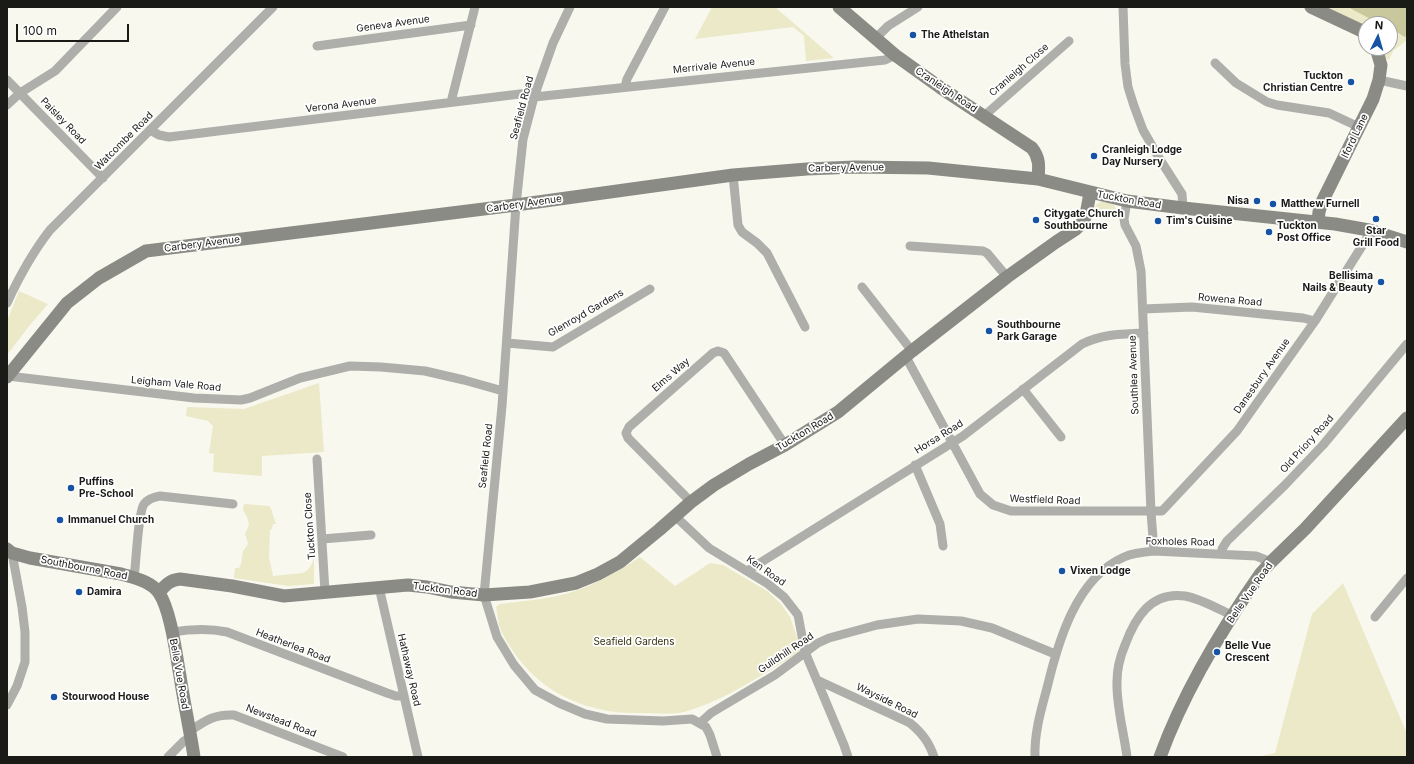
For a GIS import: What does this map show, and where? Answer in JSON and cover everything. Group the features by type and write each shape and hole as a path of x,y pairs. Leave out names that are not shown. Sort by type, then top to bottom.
{"street":[{"name":"Watcombe Road","path":"7,304 36,248 50,230 274,7"},
{"path":"451,102 475,7"},
{"name":"Seafield Road","path":"570,7 553,43 535,94 523,139 516,205 503,391 484,595 497,637 514,665 535,690 559,703 585,714 607,719 663,721 692,720 700,723"},
{"path":"625,87 627,79 665,7"},
{"name":"Cranleigh Road","path":"839,7 895,55 941,88 1032,148 1037,154 1039,160 1038,179"},
{"path":"876,38 888,26 918,7"},
{"path":"1123,7 1125,64 1128,87 1143,130 1182,194 1183,208"},
{"path":"1311,7 1358,29"},
{"path":"7,105 20,93 55,71 110,9"},
{"name":"Geneva Avenue","path":"317,46 471,25"},
{"name":"Cranleigh Close","path":"984,116 1069,41"},
{"name":"Merrivale Avenue","path":"535,94 625,87 885,60 895,55"},
{"name":"Iford Lane","path":"1318,222 1322,202 1373,99 1379,80 1381,65 1378,56"},
{"path":"1215,63 1236,83 1267,102 1277,105 1329,113 1359,127"},
{"name":"Paisley Road","path":"7,80 103,178"},
{"path":"1379,80 1407,86"},
{"name":"Verona Avenue","path":"150,130 159,135 169,137 451,102 535,94"},
{"name":"Carbery Avenue","path":"7,376 67,303 99,278 146,251 516,205 733,175 807,169 890,167 961,170 1038,179 1090,193"},
{"path":"733,175 738,225 742,232 757,243 766,253 805,327"},
{"name":"Tuckton Road","path":"159,592 165,584 174,579 180,579 232,586 284,596 378,587 408,586 427,587 451,592 484,595 530,592 576,583 598,574 625,558 691,502 714,485 743,467 785,445 838,412 1007,277 1076,229 1082,224 1086,215 1090,193 1127,201 1335,224 1369,230 1407,242"},
{"name":"Southlea Avenue","path":"1127,201 1124,219 1125,225 1133,237 1141,271 1150,512 1154,551"},
{"name":"Danesbury Avenue","path":"1150,512 1162,512 1237,430 1314,321 1367,238 1369,230"},
{"path":"910,246 983,250 1007,277"},
{"name":"Westfield Road","path":"862,287 909,354 980,494 993,506 1011,511 1150,512"},
{"name":"Glenroyd Gardens","path":"507,343 553,347 650,289"},
{"name":"Rowena Road","path":"1143,309 1192,307 1303,318 1314,321"},
{"name":"Horsa Road","path":"747,571 915,465 953,443 1082,344 1093,339 1119,334 1144,333"},
{"name":"Old Priory Road","path":"1222,553 1222,549 1227,540 1285,485 1322,446 1407,344"},
{"name":"Elms Way","path":"691,502 628,438 626,434 629,427 713,353 718,351 724,353 785,445"},
{"name":"Leigham Vale Road","path":"7,376 194,398 241,400 250,398 300,378 350,366 425,371 503,391"},
{"path":"1023,389 1061,437"},
{"name":"Belle Vue Road","path":"1160,757 1182,704 1211,650 1248,592 1271,562 1305,528 1407,418"},
{"name":"Tuckton Close","path":"317,459 325,592"},
{"path":"915,465 940,524 943,546"},
{"path":"134,578 140,516 144,504 151,498 160,496 233,504"},
{"name":"Ken Road","path":"676,516 710,548 768,584 784,597 798,615 805,652 848,757"},
{"path":"322,539 371,535"},
{"path":"7,705 17,686 25,662 24,625 10,551"},
{"name":"Southbourne Road","path":"10,551 60,564 121,574 145,582 159,592"},
{"name":"Foxholes Road","path":"1035,757 1038,728 1055,654 1073,611 1081,597 1100,574 1124,557 1137,553 1154,551 1222,553 1256,556 1271,562"},
{"path":"1375,617 1407,578"},
{"name":"Hathaway Road","path":"378,587 418,757"},
{"name":"Belle Vue Road","path":"159,592 166,608 172,632 194,757"},
{"path":"1127,757 1117,694 1118,666 1131,629 1140,613 1147,606 1156,601 1175,596 1186,596 1205,602 1233,616"},
{"name":"Guildhill Road","path":"700,723 710,713 775,674 818,643 829,638 877,624 918,619 962,621 992,628 1055,654"},
{"name":"Heatherlea Road","path":"172,632 211,629 227,632 387,693 404,696"},
{"name":"Wayside Road","path":"816,680 910,723 921,732 931,746 934,757"},
{"name":"Newstead Road","path":"168,757 207,719 223,715 234,715 343,757"},
{"path":"700,723 706,727 717,757"}],"green space":[{"path":"712,7 775,7 834,58 806,61 804,36 793,27 695,39"},
{"path":"1311,7 1348,7 1366,16 1358,16 1358,30"},
{"path":"1398,33 1403,37 1407,36 1407,40 1398,47"},
{"path":"1382,56 1391,56 1389,60"},
{"path":"1104,201 1114,205 1117,211 1104,209 1094,213 1094,208 1096,205"},
{"path":"19,291 48,304 7,355 7,321"},
{"path":"319,383 324,452 262,456 262,476 213,472 214,454 209,453 213,426 208,421 186,416 187,407 244,409"},
{"path":"244,504 269,506 271,509 276,524 273,524 272,529 270,530 269,557 273,576 303,573 309,569 314,558 314,584 288,586 234,578 235,568 239,568 243,551 248,543 245,534 249,525 243,510"},
{"name":"Seafield Gardens","path":"640,557 675,586 710,563 723,565 767,591 781,604 790,617 802,651 730,693 700,707 679,713 630,713 594,708 580,704 544,684 524,665 508,644 499,625 496,607 500,604 545,598 572,592 608,577"},
{"path":"1343,583 1407,734 1407,757 1257,757 1275,753 1312,614"}],"shaded area":[{"path":"1348,7 1407,7 1407,36 1404,37 1398,33 1398,16 1363,15"}],"place":[{"name":"The Athelstan","path":"913,35"},
{"name":"Tuckton Christian Centre","path":"1351,82"},
{"name":"Cranleigh Lodge Day Nursery","path":"1094,156"},
{"name":"Nisa","path":"1257,201"},
{"name":"Matthew Furnell","path":"1273,204"},
{"name":"Star Grill Food","path":"1376,219"},
{"name":"Citygate Church Southbourne","path":"1036,220"},
{"name":"Tim's Cuisine","path":"1158,221"},
{"name":"Tuckton Post Office","path":"1269,232"},
{"name":"Bellisima Nails & Beauty","path":"1381,282"},
{"name":"Southbourne Park Garage","path":"989,331"},
{"name":"Puffins Pre-School","path":"71,488"},
{"name":"Immanuel Church","path":"60,520"},
{"name":"Vixen Lodge","path":"1062,571"},
{"name":"Damira","path":"79,592"},
{"name":"Belle Vue Crescent","path":"1217,652"},
{"name":"Stourwood House","path":"54,697"}]}
